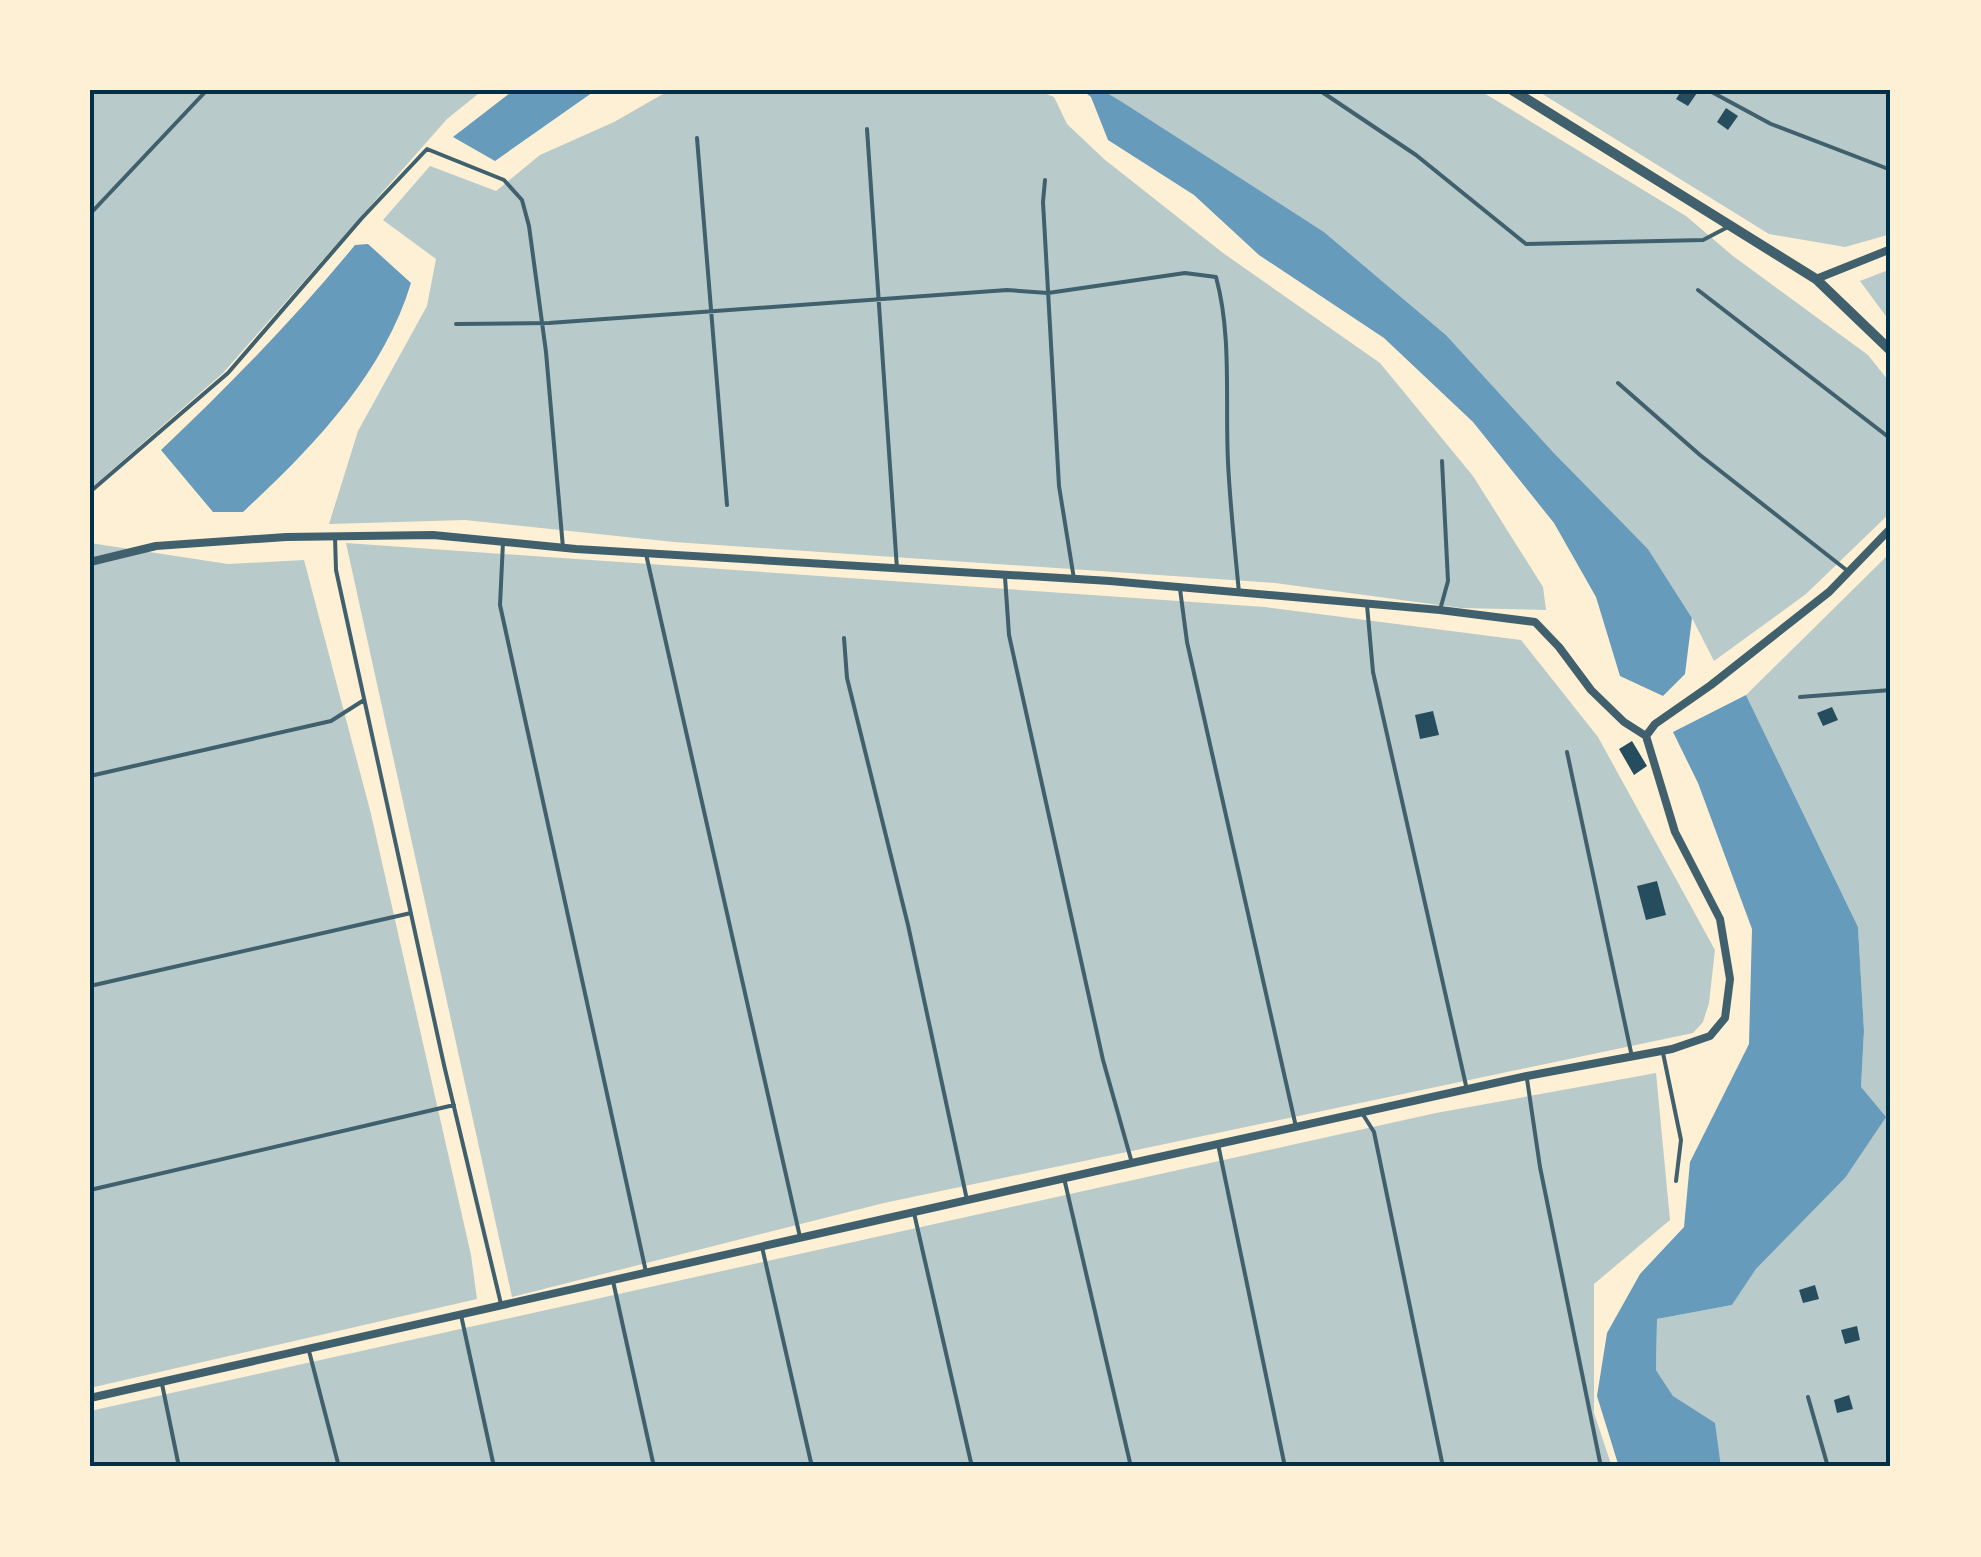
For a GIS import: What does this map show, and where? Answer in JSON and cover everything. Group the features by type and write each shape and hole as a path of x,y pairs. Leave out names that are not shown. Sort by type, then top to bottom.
{"street":[{"path":"1512,90 1816,279 1891,351"},
{"path":"1816,279 1891,248"},
{"path":"1646,736 1655,724 1829,592 1891,528"},
{"path":"90,562 156,546 433,535 563,548 1180,587 1535,622 1591,690 1624,722 1646,736 1675,832 1720,919 1730,979 1725,1018 1710,1036 1662,1051 1527,1076 1218,1144 90,1398"}],"lane":[{"path":"90,214 208,90"},
{"path":"1319,90 1416,156 1526,244 1703,240 1730,226"},
{"path":"1708,90 1771,124 1891,170"},
{"path":"867,129 898,569"},
{"path":"697,138 727,505"},
{"path":"90,491 228,374 427,149 504,180 522,200 542,324 563,548"},
{"path":"1045,180 1059,486 1074,579"},
{"path":"456,324 542,324 1007,290 1048,293 1184,273 1216,277 1222,298 1228,465 1239,593"},
{"path":"1698,290 1891,439"},
{"path":"1618,383 1848,572"},
{"path":"1440,610 1448,581 1442,461"},
{"path":"335,536 336,570 364,700 501,1304"},
{"path":"503,542 500,605 646,1272"},
{"path":"645,553 800,1237"},
{"path":"1005,575 1009,635 1103,1060 1132,1163"},
{"path":"1180,587 1187,642 1296,1127"},
{"path":"1366,606 1374,672 1467,1090"},
{"path":"844,638 847,678 908,925 967,1200"},
{"path":"1800,697 1891,690"},
{"path":"90,776 332,721 364,700"},
{"path":"1567,752 1632,1057"},
{"path":"90,986 411,913"},
{"path":"1662,1051 1681,1140 1676,1181"},
{"path":"1527,1076 1540,1167 1601,1467"},
{"path":"90,1190 454,1105"},
{"path":"1362,1113 1374,1132 1443,1467"},
{"path":"1218,1144 1285,1467"},
{"path":"1064,1178 1130,1467"},
{"path":"914,1212 972,1467"},
{"path":"762,1246 812,1467"},
{"path":"613,1279 654,1467"},
{"path":"460,1314 494,1467"},
{"path":"308,1348 339,1467"},
{"path":"162,1382 179,1467"},
{"path":"1808,1396 1828,1467"}],"shaded area":[{"path":"90,90 483,90 447,119 223,373 90,489"},
{"path":"670,90 1037,90 1054,97 1067,124 1104,159 1223,253 1380,363 1473,476 1543,587 1546,610 1461,608 1275,583 674,542 465,520 329,524 358,431 427,306 436,259 383,220 430,166 496,191 540,155 614,122"},
{"path":"1102,90 1479,90 1686,216 1733,256 1868,355 1891,384 1891,512 1806,594 1714,661 1648,549 1446,335 1324,232"},
{"path":"1536,90 1891,90 1891,234 1845,247 1769,234"},
{"path":"1891,269 1891,323 1860,281"},
{"path":"90,543 228,564 304,560 371,814 471,1255 477,1299 90,1388"},
{"path":"346,543 1265,607 1521,640 1598,737 1715,950 1703,1022 1693,1033 884,1203 512,1297"},
{"path":"1891,552 1891,1467 1721,1467 1714,1424 1673,1396 1656,1370 1657,1319 1732,1305 1756,1269 1845,1178 1861,1087 1864,1031 1858,927 1746,695"},
{"path":"1656,1073 1670,1220 1594,1284 1594,1413 1612,1467 90,1467 90,1411 1436,1113"}],"water":[{"path":"514,90 596,90 495,161 453,137"},
{"path":"1082,90 1102,90 1324,232 1446,335 1648,549 1692,618 1685,674 1663,696 1620,676 1596,597 1554,523 1473,422 1384,338 1259,255 1194,195 1108,140 1091,97"},
{"path":"368,244 411,283 383,349 342,408 269,488 243,512 213,512 161,450 261,350 355,245"},
{"path":"1746,695 1858,927 1864,1031 1861,1087 1886,1117 1845,1178 1756,1269 1732,1305 1657,1319 1656,1370 1673,1396 1715,1423 1721,1467 1619,1467 1597,1396 1607,1333 1640,1274 1684,1227 1690,1162 1749,1044 1752,929 1698,783 1673,732"}],"building":[{"path":"1682,90 1697,93 1688,106 1676,99"},
{"path":"1726,108 1738,116 1728,130 1717,122"},
{"path":"1832,707 1838,720 1823,726 1817,713"},
{"path":"1433,711 1439,735 1420,739 1415,715"},
{"path":"1632,741 1647,766 1634,775 1619,749"},
{"path":"1657,881 1666,915 1646,920 1637,886"},
{"path":"1815,1285 1819,1299 1803,1303 1799,1290"},
{"path":"1857,1326 1860,1340 1845,1344 1841,1330"},
{"path":"1849,1395 1853,1409 1837,1413 1834,1400"}]}
